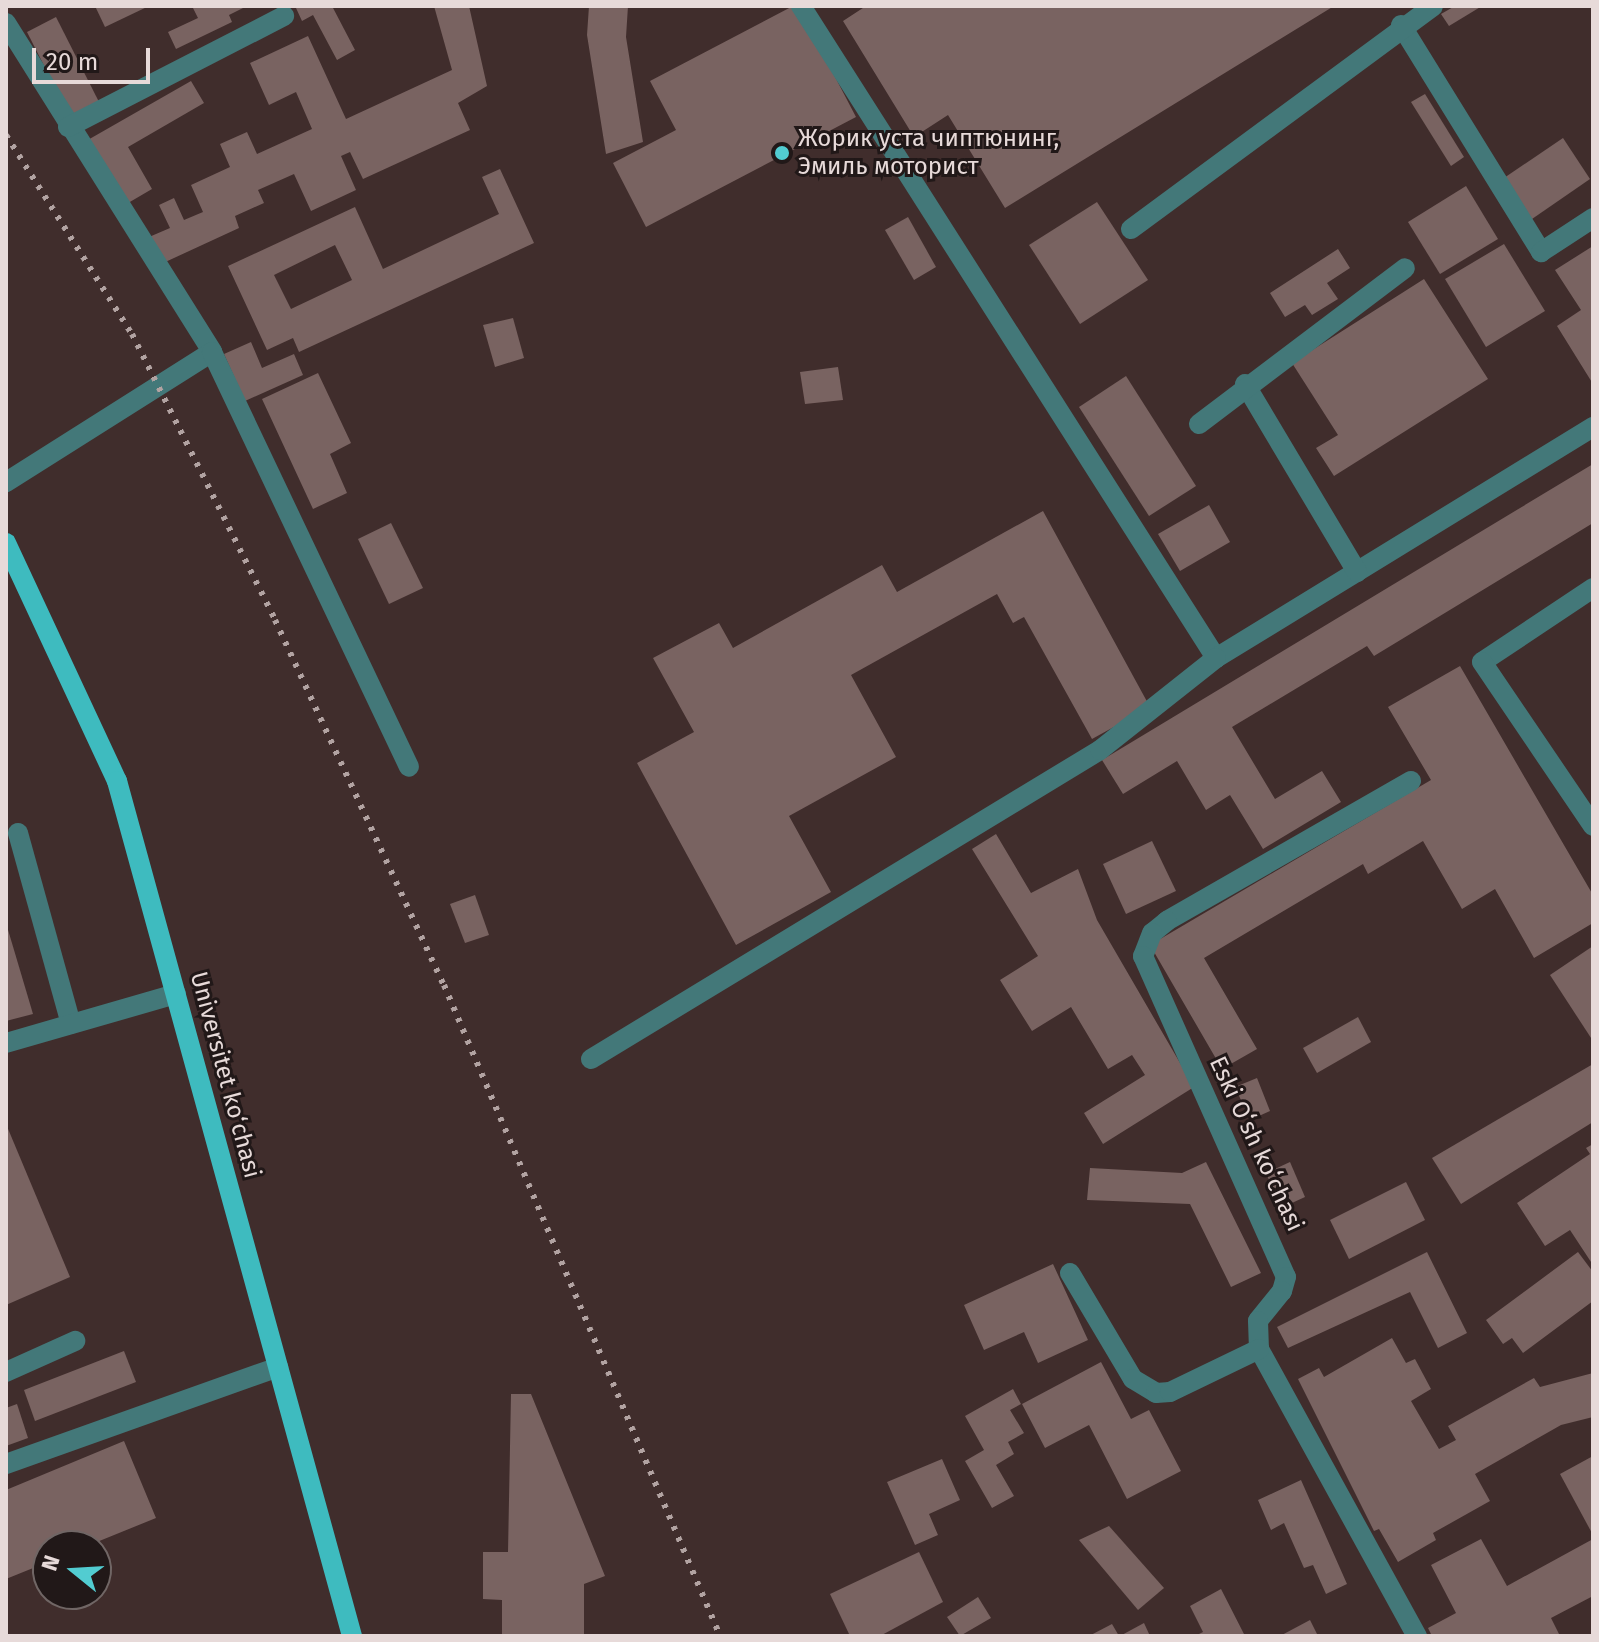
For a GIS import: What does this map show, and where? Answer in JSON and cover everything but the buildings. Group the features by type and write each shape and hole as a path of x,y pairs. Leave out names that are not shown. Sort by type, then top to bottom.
{"main road":[{"name":"Universitet kо‘chasi","path":"6,543 117,781 352,1636"}],"street":[{"path":"801,6 1216,658"},
{"path":"1131,229 1401,25 1433,6"},
{"path":"68,127 284,16"},
{"path":"6,23 68,127 212,352 409,767"},
{"path":"1401,25 1541,252 1593,218"},
{"path":"1199,424 1245,384 1405,268"},
{"path":"6,482 212,352"},
{"path":"1245,384 1357,572"},
{"path":"591,1059 1100,750 1216,658 1593,427"},
{"path":"1593,588 1482,662 1593,826"},
{"name":"Eski Oʻsh koʻchasi","path":"1259,1349 1258,1321 1282,1291 1286,1277 1143,956 1152,933 1167,921 1411,781"},
{"path":"18,833 71,1024"},
{"path":"6,1043 176,994"},
{"path":"1070,1273 1141,1387 1170,1392 1259,1349 1417,1636"},
{"path":"6,1372 75,1341"},
{"path":"6,1464 278,1367"}],"railway":[{"path":"6,135 132,334 275,620 444,985 720,1636"}],"place":[{"name":"Жорик уста чиптюнинг, Эмиль моторист","path":"782,153"}]}
